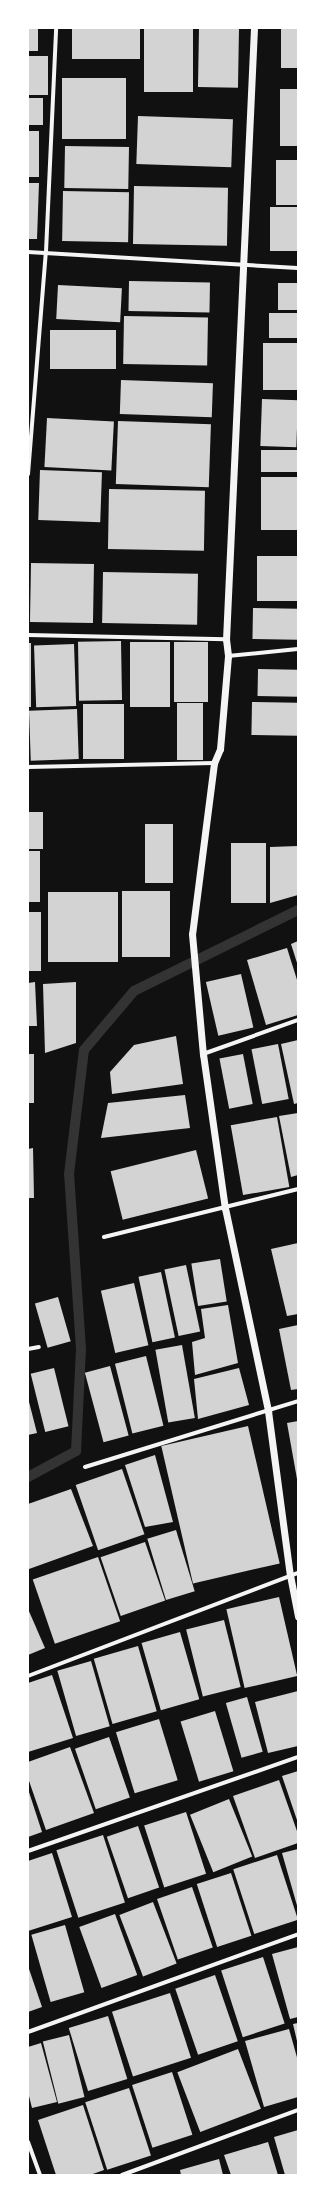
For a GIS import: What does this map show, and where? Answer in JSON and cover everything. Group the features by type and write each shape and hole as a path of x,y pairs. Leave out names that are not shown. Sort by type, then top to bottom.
{"street":[{"path":"28,474 46,252 56,28"},
{"path":"254,28 226,639 228,656 220,749 214,763 192,934 202,1026 203,1054 225,1208 268,1411 290,1575 298,1616"},
{"path":"28,252 298,268"},
{"path":"28,635 226,639"},
{"path":"228,656 298,649"},
{"path":"28,767 214,763"},
{"path":"203,1054 298,1020"},
{"path":"104,1237 298,1189"},
{"path":"28,1349 39,1347"},
{"path":"85,1467 298,1401"},
{"path":"28,1676 298,1573"},
{"path":"28,1851 298,1757"},
{"path":"28,2032 298,1934"},
{"path":"122,2175 298,2110"},
{"path":"28,2142 40,2175"}],"building":[{"path":"28,28 38,28 38,51 28,51"},
{"path":"72,28 140,28 140,59 72,59"},
{"path":"144,28 193,28 193,92 144,92"},
{"path":"199,28 239,29 238,88 198,87"},
{"path":"281,28 298,28 298,68 281,68"},
{"path":"28,56 48,56 48,95 28,95"},
{"path":"62,78 126,78 126,139 62,139"},
{"path":"280,89 298,89 298,146 280,146"},
{"path":"28,98 43,98 43,125 28,125"},
{"path":"138,116 233,119 231,167 136,164"},
{"path":"28,131 39,131 39,177 28,177"},
{"path":"65,146 129,147 128,189 64,188"},
{"path":"276,160 298,160 298,205 276,205"},
{"path":"28,183 39,183 37,239 28,239"},
{"path":"134,186 228,188 227,246 133,244"},
{"path":"63,191 129,192 128,242 62,241"},
{"path":"270,207 298,207 298,251 270,251"},
{"path":"129,281 210,282 209,312 128,311"},
{"path":"278,283 298,283 298,310 278,310"},
{"path":"58,285 122,288 120,322 56,319"},
{"path":"269,313 298,313 298,338 269,338"},
{"path":"124,316 208,317 207,365 123,364"},
{"path":"50,330 116,330 116,369 50,369"},
{"path":"263,343 298,343 298,390 263,390"},
{"path":"121,380 213,383 212,417 120,414"},
{"path":"262,399 298,400 296,447 260,446"},
{"path":"47,418 114,422 111,470 44,467"},
{"path":"118,421 211,424 209,487 116,484"},
{"path":"261,450 298,450 298,472 261,472"},
{"path":"40,470 102,472 100,522 38,520"},
{"path":"261,477 298,477 298,530 261,530"},
{"path":"109,489 205,491 204,551 108,549"},
{"path":"257,556 298,556 298,601 257,601"},
{"path":"31,563 94,564 93,623 30,622"},
{"path":"103,572 198,574 197,625 102,623"},
{"path":"253,608 298,609 297,640 252,639"},
{"path":"121,641 122,700 79,701 78,642"},
{"path":"130,642 170,642 170,707 130,707"},
{"path":"174,642 208,642 208,702 174,702"},
{"path":"28,643 31,643 31,707 28,707"},
{"path":"74,644 76,706 36,707 34,645"},
{"path":"258,669 298,670 298,697 258,696"},
{"path":"252,702 298,703 297,736 251,735"},
{"path":"177,703 203,703 203,760 177,760"},
{"path":"83,704 124,704 124,759 83,759"},
{"path":"77,709 79,759 31,761 29,711"},
{"path":"28,812 43,812 43,849 28,849"},
{"path":"145,824 173,824 173,883 145,883"},
{"path":"231,843 266,843 266,903 231,903"},
{"path":"298,846 298,895 270,903 270,847"},
{"path":"28,851 40,851 40,902 28,902"},
{"path":"122,891 170,891 170,957 122,957"},
{"path":"48,892 118,892 118,962 48,962"},
{"path":"28,912 41,912 41,971 28,971"},
{"path":"298,941 298,966 291,944"},
{"path":"287,948 298,983 298,1015 266,1025 247,960"},
{"path":"241,974 253,1028 218,1036 206,982"},
{"path":"35,982 37,1026 28,1026 28,983"},
{"path":"76,982 76,1043 45,1053 43,984"},
{"path":"176,1036 183,1084 112,1094 110,1072 134,1045"},
{"path":"298,1040 298,1103 294,1104 281,1044"},
{"path":"278,1044 289,1099 262,1104 251,1049"},
{"path":"28,1054 34,1054 34,1103 28,1103"},
{"path":"243,1054 253,1104 229,1109 219,1059"},
{"path":"185,1095 190,1128 101,1138 108,1103"},
{"path":"298,1113 298,1175 291,1177 279,1116"},
{"path":"277,1117 289,1187 243,1195 231,1125"},
{"path":"33,1148 34,1198 28,1198 28,1149"},
{"path":"196,1150 208,1199 123,1220 111,1171"},
{"path":"298,1243 298,1314 287,1316 271,1249"},
{"path":"220,1259 227,1301 198,1306 191,1264"},
{"path":"186,1265 200,1332 179,1336 164,1270"},
{"path":"161,1272 175,1338 152,1342 139,1277"},
{"path":"134,1283 148,1345 115,1353 101,1291"},
{"path":"58,1297 71,1341 48,1348 35,1304"},
{"path":"228,1305 238,1363 195,1375 192,1342 205,1338 201,1309"},
{"path":"298,1325 298,1389 291,1390 279,1329"},
{"path":"182,1345 195,1418 168,1423 155,1350"},
{"path":"146,1356 163,1426 132,1434 115,1364"},
{"path":"110,1366 129,1436 104,1442 85,1373"},
{"path":"54,1368 69,1426 45,1432 31,1374"},
{"path":"239,1368 249,1405 198,1419 194,1379"},
{"path":"28,1398 37,1433 28,1435"},
{"path":"298,1421 298,1479 297,1479 287,1423"},
{"path":"248,1426 280,1563 193,1583 161,1446"},
{"path":"155,1455 173,1522 145,1527 125,1465"},
{"path":"122,1469 144,1534 98,1550 76,1485"},
{"path":"71,1489 93,1546 29,1569 28,1504"},
{"path":"176,1530 195,1591 166,1600 147,1539"},
{"path":"145,1542 165,1601 121,1616 101,1557"},
{"path":"98,1557 120,1621 55,1644 33,1579"},
{"path":"279,1597 297,1676 245,1688 226,1609"},
{"path":"28,1609 45,1648 28,1655"},
{"path":"224,1620 241,1687 203,1696 186,1629"},
{"path":"180,1632 199,1699 161,1710 142,1643"},
{"path":"138,1646 157,1711 113,1724 94,1659"},
{"path":"91,1661 110,1726 76,1736 57,1671"},
{"path":"52,1675 73,1738 28,1752 28,1683"},
{"path":"298,1691 298,1746 268,1753 255,1702"},
{"path":"247,1697 263,1752 242,1758 226,1703"},
{"path":"215,1711 233,1771 199,1782 181,1722"},
{"path":"159,1719 178,1780 135,1793 116,1732"},
{"path":"109,1737 130,1798 96,1809 75,1749"},
{"path":"70,1747 94,1813 46,1830 28,1778 28,1762"},
{"path":"298,1771 298,1823 282,1776"},
{"path":"279,1780 298,1834 298,1843 255,1858 233,1796"},
{"path":"28,1789 42,1832 28,1837"},
{"path":"229,1799 252,1856 213,1872 190,1815"},
{"path":"186,1812 206,1874 164,1887 144,1826"},
{"path":"138,1826 159,1887 128,1898 107,1837"},
{"path":"103,1835 125,1903 78,1918 56,1850"},
{"path":"298,1849 298,1909 282,1853"},
{"path":"52,1853 72,1917 28,1931 28,1861"},
{"path":"277,1855 298,1920 254,1934 233,1869"},
{"path":"231,1873 251,1936 217,1947 197,1884"},
{"path":"192,1887 213,1948 178,1960 157,1899"},
{"path":"153,1902 177,1964 143,1977 119,1915"},
{"path":"115,1914 137,1975 102,1988 79,1927"},
{"path":"65,1925 84,1992 51,2002 31,1935"},
{"path":"298,1947 298,2017 290,2019 272,1954"},
{"path":"263,1957 285,2024 243,2037 221,1971"},
{"path":"28,1966 42,2007 28,2012"},
{"path":"215,1975 238,2041 198,2055 175,1989"},
{"path":"170,1993 191,2058 133,2077 112,2012"},
{"path":"108,2016 127,2079 88,2091 69,2028"},
{"path":"298,2023 298,2041 297,2041 293,2024"},
{"path":"289,2029 298,2061 298,2097 264,2107 245,2041"},
{"path":"69,2035 84,2097 58,2104 43,2042"},
{"path":"41,2043 57,2102 32,2108 28,2092 28,2047"},
{"path":"238,2049 261,2109 200,2132 177,2072"},
{"path":"172,2072 192,2135 152,2148 132,2085"},
{"path":"129,2088 151,2156 107,2170 85,2102"},
{"path":"83,2105 104,2170 90,2175 56,2175 38,2120"},
{"path":"298,2130 298,2175 285,2175 274,2137"},
{"path":"268,2142 278,2175 231,2175 224,2155"},
{"path":"219,2159 223,2175 181,2175 180,2170"}],"waterway":[{"path":"28,1477 76,1451 81,1349 69,1174 84,1050 134,991 298,910"}]}
